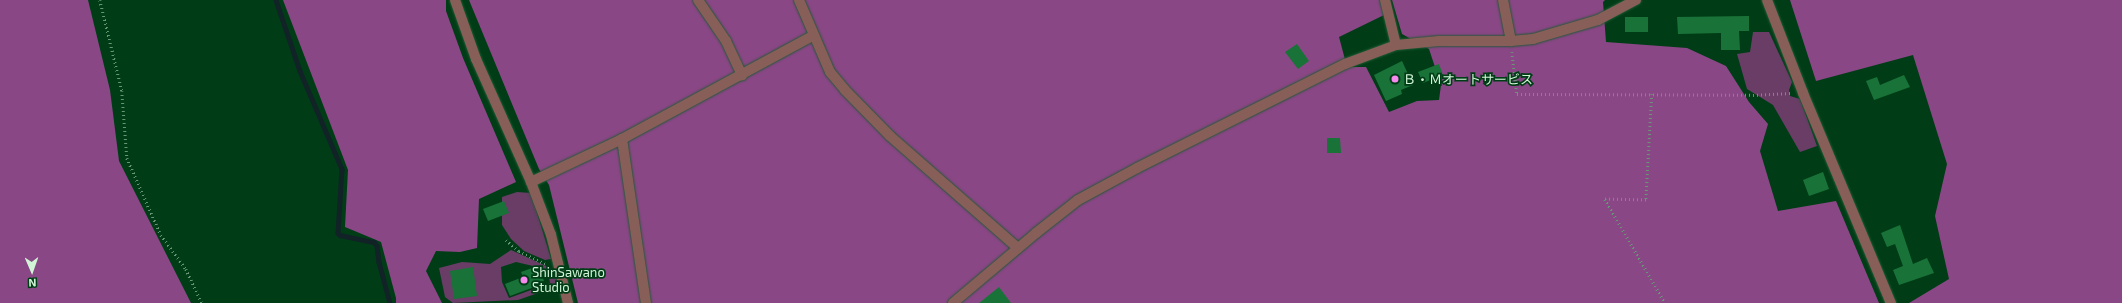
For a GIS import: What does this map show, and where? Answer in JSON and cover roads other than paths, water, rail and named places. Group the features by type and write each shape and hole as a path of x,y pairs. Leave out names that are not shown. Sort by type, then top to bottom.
{"street":[{"path":"455,0 476,59 531,182 551,235 568,303"},
{"path":"698,0 726,41 742,75"},
{"path":"799,0 830,72 862,109 1018,248"},
{"path":"1385,0 1396,45"},
{"path":"1503,0 1511,41"},
{"path":"953,303 1078,200 1137,168 1346,64 1396,45 1440,41 1511,41 1550,35 1598,20 1636,0"},
{"path":"1767,0 1803,93 1891,303"},
{"path":"531,182 622,139 814,35"},
{"path":"622,139 646,303"}],"waterway":[{"path":"276,0 300,71 342,169 338,233 340,235 374,242 377,246 379,262 390,303"}],"place":[{"name":"Ｂ・Ｍオートサービス","path":"1395,79"},
{"name":"ShinSawano Studio","path":"524,280"}]}
